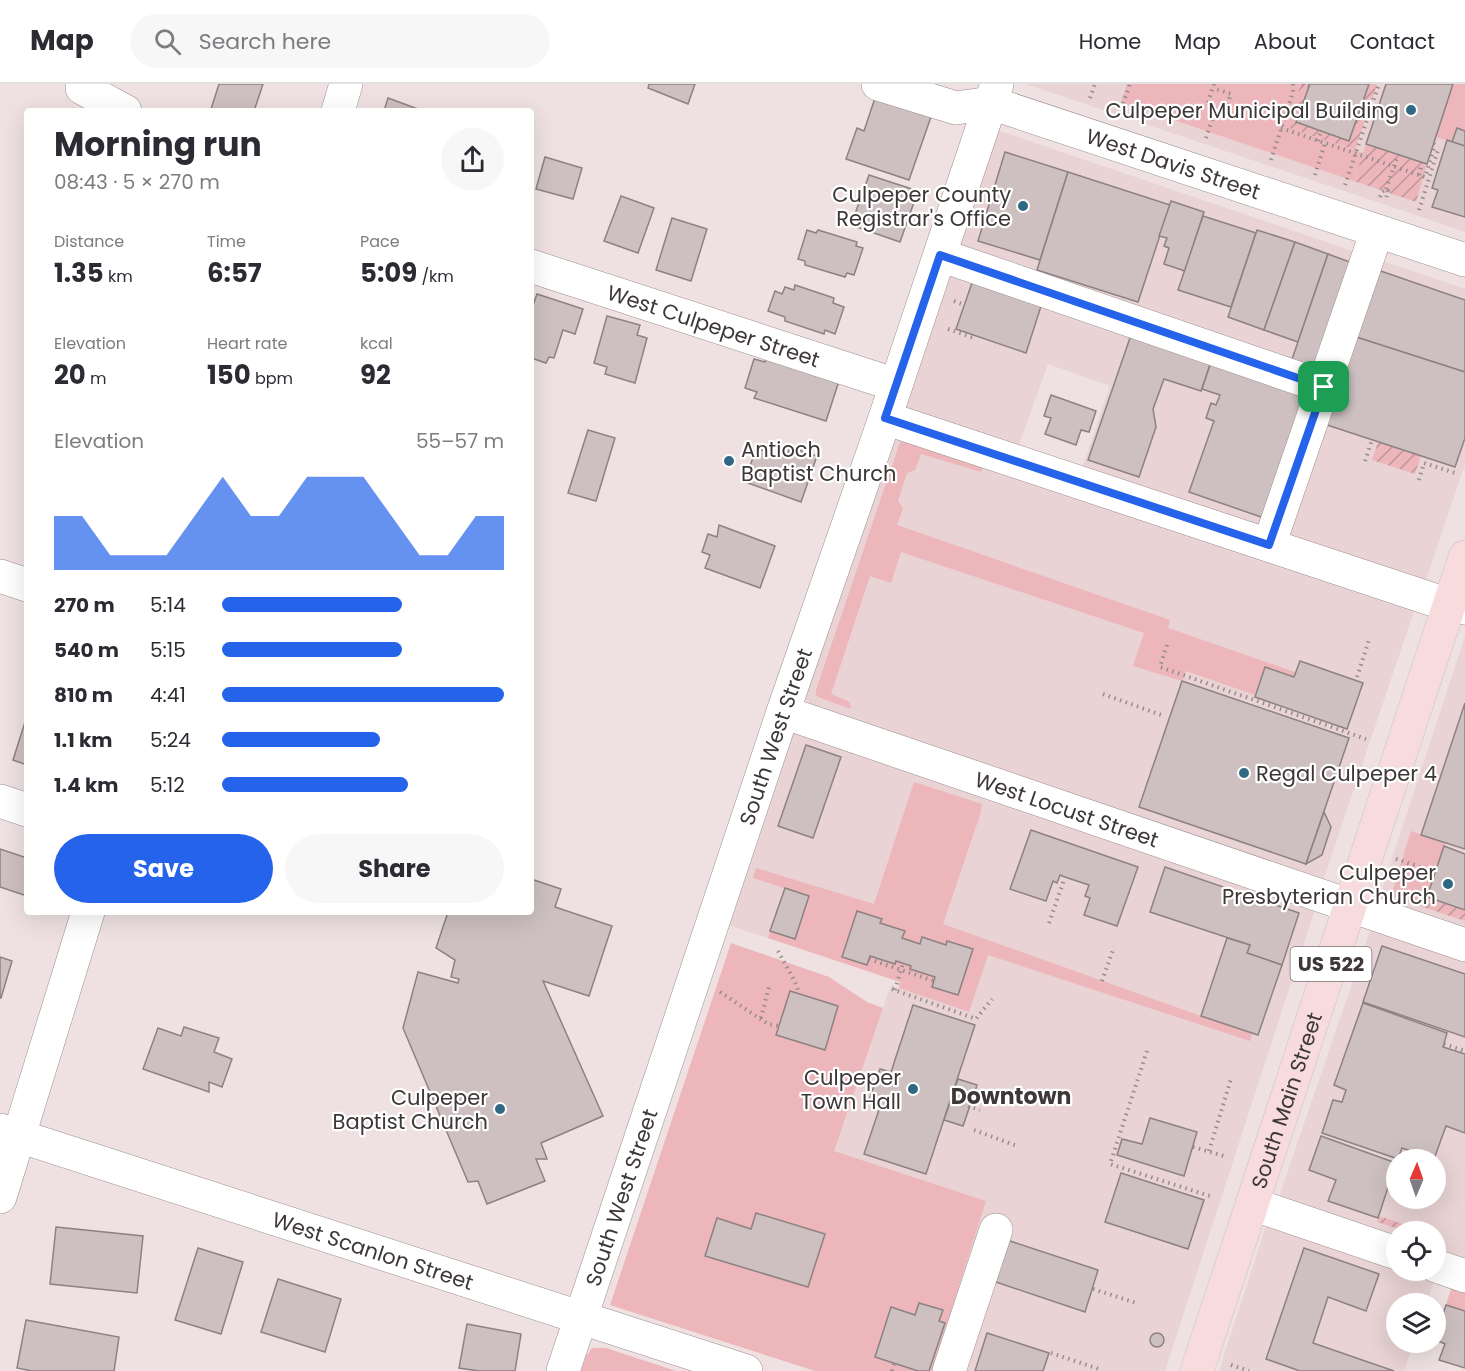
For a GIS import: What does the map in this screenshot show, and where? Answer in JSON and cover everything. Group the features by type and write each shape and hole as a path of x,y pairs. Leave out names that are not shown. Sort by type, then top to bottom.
{"main road":[{"name":"South Main Street","path":"1197,1371 1350,906 1457,607 1465,557"}],"street":[{"path":"339,108 346,84"},
{"name":"West Davis Street","path":"878,84 956,108 994,94 1377,231 1465,260"},
{"path":"82,88 119,108"},
{"name":"South West Street","path":"563,1371 783,712 994,94"},
{"path":"1269,545 1377,231"},
{"path":"940,255 1324,387"},
{"name":"West Culpeper Street","path":"534,267 896,385"},
{"path":"885,418 1457,607"},
{"path":"0,576 24,584"},
{"name":"West Locust Street","path":"783,712 1465,945"},
{"path":"0,801 24,809"},
{"path":"0,1197 10,1133 47,1042 87,915"},
{"name":"West Scanlon Street","path":"10,1133 746,1371"},
{"path":"1252,1204 1386,1250"},
{"path":"949,1371 996,1230"},
{"path":"1446,1269 1465,1276"}],"path":[{"path":"1090,98 1095,84"},
{"path":"1121,109 1130,84"},
{"path":"1271,160 1293,92 1293,84"},
{"path":"1302,84 1309,87"},
{"path":"1345,185 1379,84"},
{"path":"1213,86 1231,94 1225,111 1216,108 1207,105 1213,86"},
{"path":"1206,138 1216,108"},
{"path":"1281,128 1425,177 1434,144"},
{"path":"1318,141 1322,131"},
{"path":"1316,175 1325,143"},
{"path":"1419,210 1439,147"},
{"path":"1380,197 1386,189 1398,155"},
{"path":"1419,175 1422,163"},
{"path":"1386,189 1388,191 1386,199"},
{"path":"945,328 974,339 975,336"},
{"path":"1365,461 1372,440"},
{"path":"1419,480 1424,463 1455,473"},
{"path":"1357,678 1370,640"},
{"path":"1167,645 1160,667 1366,739"},
{"path":"1103,694 1164,716"},
{"path":"1396,859 1435,872"},
{"path":"1049,923 1065,877"},
{"path":"1102,981 1114,947"},
{"path":"778,951 799,993"},
{"path":"869,959 934,981"},
{"path":"903,963 894,990 976,1019 992,999"},
{"path":"761,1019 769,987"},
{"path":"722,993 768,1024 779,1026"},
{"path":"1444,1044 1465,1051"},
{"path":"1147,1051 1110,1164 1213,1197"},
{"path":"1209,1152 1231,1078"},
{"path":"951,1100 980,1110"},
{"path":"974,1130 1017,1146"},
{"path":"1193,1147 1227,1157"},
{"path":"1093,1289 1136,1304"},
{"path":"1051,1353 1102,1370"},
{"path":"892,1371 894,1364"},
{"path":"1231,1365 1249,1371"}],"shaded area":[{"path":"1026,84 1465,84 1465,232 1413,214"},
{"path":"1127,84 1301,84 1286,127 1363,153 1354,181 1121,102"},
{"path":"1301,84 1310,84 1296,122 1348,141 1369,84 1377,84 1355,150 1286,127"},
{"path":"1453,84 1465,84 1465,131 1457,128 1452,142 1436,137"},
{"path":"994,129 1465,289 1465,464 1425,583 1082,468 1110,386 1048,364 1018,447 902,409"},
{"path":"1366,144 1427,164 1416,202 1354,181"},
{"path":"901,438 1415,608 1323,881 812,706 806,700 806,691 893,440"},
{"path":"900,442 917,444 983,466 981,472 921,454 915,470 907,473 898,501 903,508 897,525 1170,620 1168,628 1295,672 1294,677 1265,667 1255,695 1186,671 1182,681 1133,666 1144,633 901,552 891,583 870,576 831,694 848,701 851,709 818,697 816,690"},
{"path":"1378,442 1421,456 1415,474 1372,460"},
{"path":"1465,636 1465,929 1379,899"},
{"path":"793,731 1315,909 1165,1371 932,1371 986,1201 833,1151 891,985 969,1012 990,948 802,949 728,925"},
{"path":"914,782 982,804 943,924 1252,1033 1250,1041 988,955 969,1012 899,988 900,982 768,938 770,931 809,896 753,878 756,868 874,904"},
{"path":"1411,831 1445,843 1423,907 1391,896"},
{"path":"1427,897 1465,910 1465,921 1423,907"},
{"path":"1371,928 1465,960 1465,1261 1446,1254 1446,1221 1386,1221 1386,1234 1279,1197"},
{"path":"731,943 829,977 867,1002 883,1008 834,1151 986,1201 932,1371 815,1371 610,1305"},
{"path":"1379,1216 1394,1221 1386,1221 1386,1225 1377,1222"},
{"path":"1267,1223 1386,1265 1386,1281 1434,1281 1430,1293 1386,1293 1386,1353 1410,1353 1404,1371 1219,1371"},
{"path":"1453,1287 1465,1291 1465,1311 1446,1305"},
{"path":"592,1348 606,1348 676,1371 581,1371 586,1356"}],"building":[{"path":"219,84 263,84 255,108 211,108"},
{"path":"649,84 695,84 688,104 648,88"},
{"path":"1310,84 1369,84 1349,141 1296,122"},
{"name":"Culpeper Municipal Building","path":"1386,84 1453,84 1427,164 1366,144"},
{"path":"876,95 932,114 909,180 846,159 857,128 864,131"},
{"path":"388,98 415,108 385,108"},
{"path":"1457,128 1465,131 1465,146 1452,142"},
{"path":"1447,140 1465,146 1465,217 1432,207 1438,190 1432,188"},
{"name":"Culpeper County Registrar's Office","path":"1005,152 1068,172 1040,260 978,241"},
{"path":"545,157 582,168 573,199 536,189"},
{"path":"1068,172 1170,205 1138,302 1037,270"},
{"path":"869,175 918,191 900,242 851,225"},
{"path":"621,196 654,208 638,253 604,241"},
{"path":"1171,201 1204,212 1185,271 1164,264 1169,248 1164,246 1167,238 1159,236"},
{"path":"1203,216 1256,233 1231,307 1178,290"},
{"path":"672,218 707,229 691,281 656,270"},
{"path":"807,230 816,233 818,230 857,242 856,246 863,248 854,275 847,273 845,277 805,265 805,261 798,259"},
{"path":"1257,230 1295,242 1264,330 1228,317"},
{"path":"1295,242 1328,254 1298,342 1264,330"},
{"path":"1328,254 1358,265 1319,378 1289,368"},
{"path":"1372,268 1465,300 1465,372 1350,335"},
{"path":"973,280 1042,303 1026,353 956,329"},
{"path":"795,285 834,298 833,303 844,307 835,334 825,330 824,334 785,321 785,317 768,311 775,291 782,294 785,287 794,290"},
{"path":"537,294 583,309 575,334 563,330 554,358 549,357 546,363 534,359 534,302"},
{"path":"607,316 640,325 637,335 647,338 635,383 605,374 607,367 594,363"},
{"path":"1132,332 1212,359 1201,391 1164,379 1153,409 1156,427 1139,477 1088,460"},
{"path":"1350,335 1465,372 1465,438 1455,467 1321,423"},
{"path":"766,353 840,378 826,421 754,398 757,392 745,388 754,359 765,362"},
{"path":"1212,359 1308,392 1264,518 1189,492 1214,421 1206,418 1211,403 1216,405 1220,395 1202,389"},
{"path":"1051,395 1096,411 1089,432 1081,430 1076,445 1045,434 1051,418 1044,416"},
{"path":"588,430 615,438 596,501 568,493"},
{"path":"790,447 817,456 801,502 745,482 756,448 786,458"},
{"path":"719,525 775,546 760,588 705,568 710,555 702,552 708,534 717,537"},
{"path":"1300,661 1363,683 1347,729 1255,697 1265,667 1294,677"},
{"name":"Regal Culpeper 4","path":"1182,681 1349,738 1306,864 1139,807"},
{"path":"1465,703 1465,849 1421,835"},
{"path":"24,725 24,764 13,760"},
{"path":"806,745 841,757 813,838 778,826"},
{"path":"1324,812 1331,827 1322,855 1306,864"},
{"path":"1031,830 1138,867 1117,926 1084,915 1090,898 1085,896 1089,885 1060,875 1057,883 1053,881 1046,901 1010,889"},
{"name":"Culpeper Presbyterian Church","path":"1444,846 1465,854 1465,910 1427,897"},
{"path":"0,849 24,857 24,895 0,887"},
{"path":"1165,867 1299,913 1282,965 1247,953 1250,945 1150,912"},
{"path":"534,880 561,889 555,907 612,926 589,996 543,981 603,1116 541,1143 547,1159 536,1159 545,1181 487,1204 478,1181 468,1182 403,1028 418,972 458,983 459,979 451,977 455,960 436,948 447,915 534,915"},
{"path":"785,888 809,896 795,939 770,931"},
{"path":"857,911 882,919 880,923 905,931 902,938 920,944 922,937 946,945 947,941 973,949 958,995 932,987 935,977 910,969 911,966 896,961 895,964 870,956 867,965 842,957"},
{"path":"1227,938 1250,945 1247,953 1282,965 1258,1035 1201,1016"},
{"path":"1382,946 1465,974 1465,1037 1363,1002"},
{"path":"0,957 12,961 1,998 0,998"},
{"path":"790,991 838,1006 825,1050 776,1035"},
{"path":"1363,1003 1447,1033 1443,1047 1465,1054 1465,1133 1446,1126 1438,1149 1386,1149 1386,1155 1322,1133 1333,1100 1342,1102 1346,1090 1334,1085"},
{"name":"Culpeper Town Hall","path":"913,1005 975,1025 926,1174 864,1154 881,1104 869,1100 880,1069 891,1072"},
{"path":"184,1027 219,1038 214,1052 232,1059 222,1087 209,1082 209,1092 143,1069 158,1028 181,1036"},
{"path":"958,1079 977,1085 963,1126 944,1120"},
{"path":"1150,1118 1197,1132 1184,1176 1117,1155 1122,1139 1142,1144"},
{"path":"1321,1136 1386,1159 1386,1194 1378,1218 1328,1201 1336,1180 1309,1170"},
{"path":"1121,1173 1204,1200 1188,1249 1105,1222"},
{"path":"756,1213 825,1234 808,1287 705,1256 717,1218 751,1229"},
{"path":"56,1227 143,1236 137,1293 50,1284"},
{"path":"1007,1240 1098,1270 1085,1312 993,1281"},
{"path":"198,1248 243,1262 221,1334 175,1320"},
{"path":"1304,1248 1379,1274 1366,1311 1328,1297 1313,1343 1394,1371 1300,1371 1266,1359"},
{"path":"278,1279 341,1299 325,1352 261,1332"},
{"path":"919,1303 943,1310 939,1321 945,1323 929,1371 918,1371 875,1357 891,1307 915,1315"},
{"path":"1446,1305 1465,1311 1465,1368 1439,1360 1442,1353 1446,1353"},
{"path":"26,1320 119,1337 114,1371 32,1371 17,1368"},
{"path":"467,1324 521,1334 515,1371 479,1371 459,1368"},
{"path":"987,1333 1049,1353 1043,1371 975,1371"},
{"path":"1154,1333 1160,1333 1164,1340 1160,1347 1154,1347 1150,1343 1150,1337"}],"place":[{"name":"Culpeper Municipal Building","path":"1411,110"},
{"name":"Culpeper County Registrar's Office","path":"1023,206"},
{"name":"Antioch Baptist Church","path":"729,461"},
{"name":"Regal Culpeper 4","path":"1244,773"},
{"name":"Culpeper Presbyterian Church","path":"1448,884"},
{"name":"Culpeper Town Hall","path":"913,1089"},
{"name":"Culpeper Baptist Church","path":"500,1109"}],"district":[{"name":"Downtown","path":"1011,1096"}],"route":[{"path":"940,255 1324,387 1269,545 885,418 940,255"}]}
